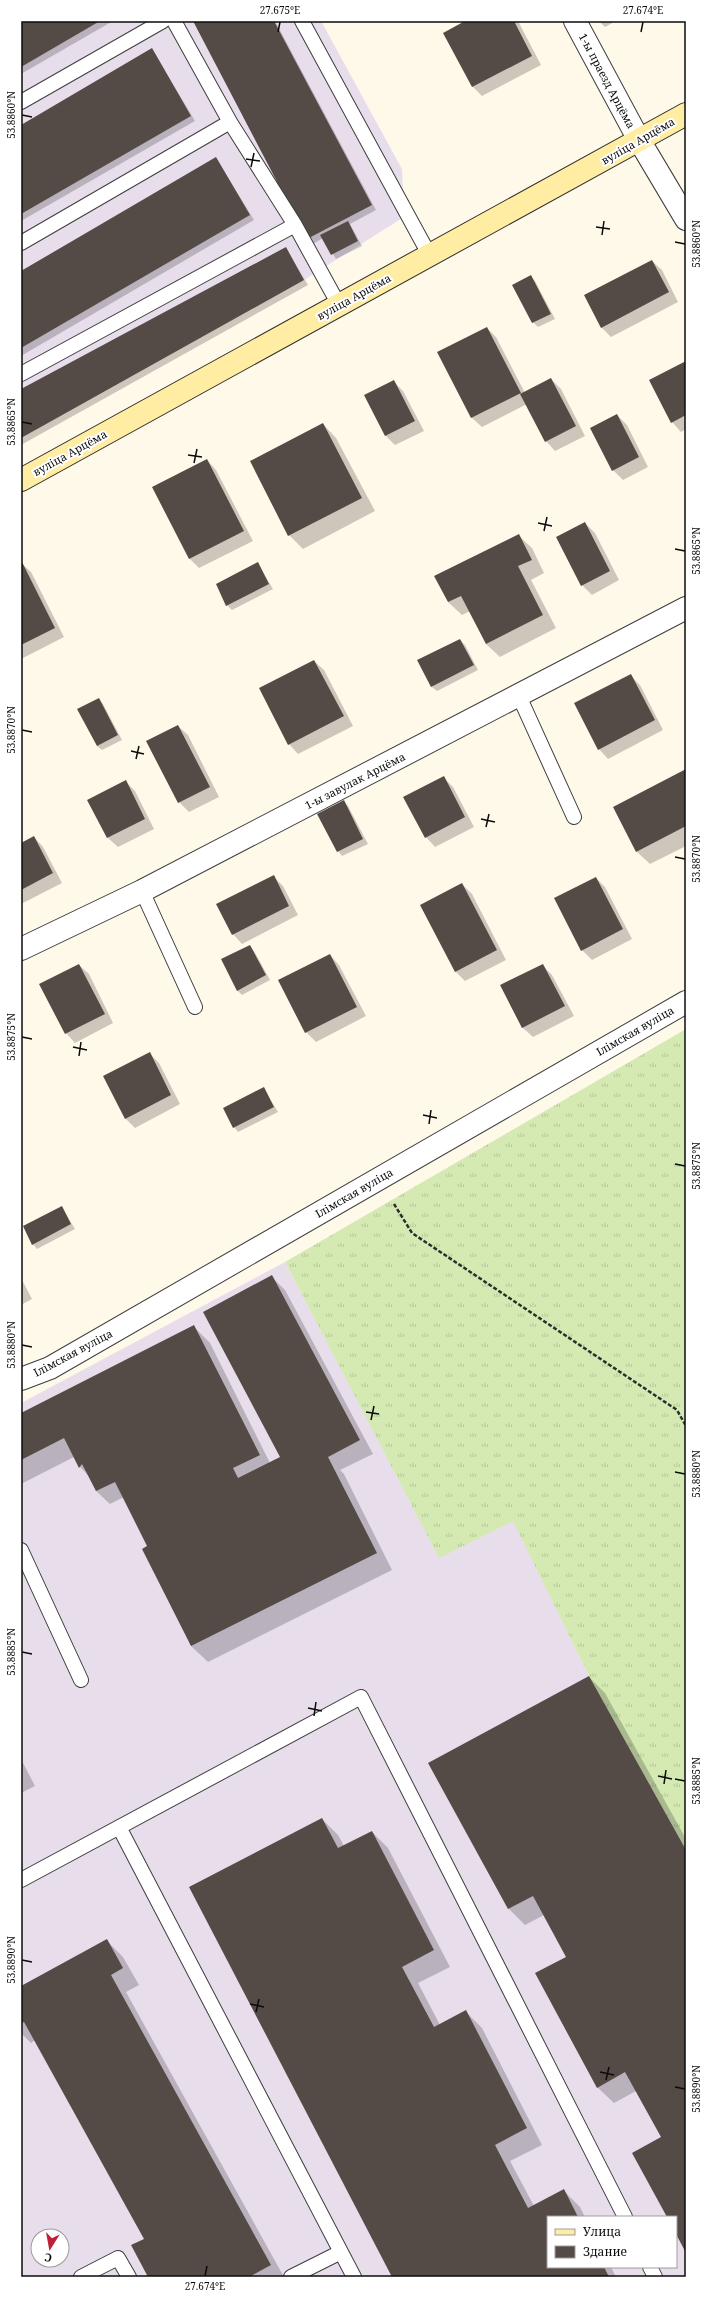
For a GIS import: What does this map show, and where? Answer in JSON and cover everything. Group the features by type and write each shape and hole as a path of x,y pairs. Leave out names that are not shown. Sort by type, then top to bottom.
{"street":[{"name":"1-ы праезд Арцёма","path":"575,21 639,140"},
{"name":"вуліца Арцёма","path":"21,480 686,114"},
{"path":"639,140 686,219"},
{"name":"1-ы завулак Арцёма","path":"21,949 142,891 686,608"},
{"name":"Ілімская вуліца","path":"21,1379 50,1368 686,1002"}],"lane":[{"path":"21,102 162,21"},
{"path":"174,21 230,122 295,225 339,305"},
{"path":"302,21 430,256"},
{"path":"21,243 230,122"},
{"path":"21,374 295,225"},
{"path":"519,696 574,817"},
{"path":"142,891 195,1007"},
{"path":"21,1550 81,1680"},
{"path":"21,1880 361,1697 624,2216"},
{"path":"120,1827 354,2277"},
{"path":"291,2277 341,2252"},
{"path":"82,2277 118,2258 129,2277"},
{"path":"650,2268 655,2277"}],"path":[{"path":"378,1179 412,1233 677,1410 686,1426"}],"shaded area":[{"path":"21,21 321,21 402,169 404,217 304,280 21,438"},
{"path":"285,1262 439,1557 513,1520 589,1676 686,1850 686,2277 21,2277 21,1403"}],"green space":[{"path":"686,1029 686,1850 589,1676 513,1521 439,1558 285,1262"}],"building":[{"path":"21,21 100,21 21,67"},
{"path":"193,21 274,21 372,205 307,239"},
{"path":"465,21 514,21 532,56 472,87 443,33"},
{"path":"152,48 191,116 21,214 21,125"},
{"path":"216,157 250,215 21,348 21,271"},
{"path":"348,221 358,241 331,255 320,235"},
{"path":"286,247 304,280 21,438 21,389"},
{"path":"652,260 669,292 601,328 584,295"},
{"path":"531,275 551,314 532,323 512,285"},
{"path":"487,327 521,393 471,418 437,352"},
{"path":"686,361 686,415 671,423 649,380"},
{"path":"551,378 576,426 545,442 520,394"},
{"path":"394,380 415,421 385,436 364,395"},
{"path":"617,414 639,457 612,471 590,428"},
{"path":"323,423 362,498 288,536 250,461"},
{"path":"207,459 244,531 189,559 152,487"},
{"path":"585,522 610,571 581,586 556,537"},
{"path":"519,534 532,560 518,566 543,615 486,644 461,596 448,602 434,576"},
{"path":"21,560 55,628 21,645"},
{"path":"258,562 269,584 226,606 216,584"},
{"path":"460,639 474,665 431,687 417,660"},
{"path":"314,660 344,716 288,745 259,688"},
{"path":"631,674 655,720 598,750 574,703"},
{"path":"99,698 118,735 97,746 77,709"},
{"path":"178,725 210,787 178,803 146,741"},
{"path":"686,769 686,826 636,852 613,807"},
{"path":"444,776 465,817 425,838 403,797"},
{"path":"126,780 145,819 107,838 87,800"},
{"path":"344,800 363,839 337,852 317,814"},
{"path":"34,836 53,873 21,890 21,843"},
{"path":"274,875 289,906 232,935 216,904"},
{"path":"596,877 623,929 581,951 554,898"},
{"path":"462,883 497,950 455,972 420,905"},
{"path":"250,945 266,975 237,991 221,959"},
{"path":"330,954 357,1007 305,1033 278,980"},
{"path":"79,964 105,1014 65,1034 39,984"},
{"path":"543,964 565,1006 522,1028 500,985"},
{"path":"150,1052 171,1095 125,1119 103,1076"},
{"path":"264,1087 274,1107 233,1128 223,1108"},
{"path":"62,1206 71,1224 32,1245 23,1226"},
{"path":"272,1275 360,1440 328,1457 377,1553 191,1646 142,1549 147,1546 115,1482 96,1491 82,1464 79,1468 64,1438 21,1460 21,1413 194,1325 260,1455 233,1468 238,1478 280,1457 203,1312"},
{"path":"589,1676 686,1850 686,2253 677,2236 677,2216 666,2216 632,2153 661,2137 625,2072 597,2088 535,1973 566,1957 533,1896 508,1909 428,1763"},
{"path":"322,1818 338,1848 372,1831 434,1950 402,1967 434,2027 466,2010 527,2128 495,2145 528,2208 564,2189 578,2216 547,2216 547,2268 604,2268 609,2277 392,2277 189,1887"},
{"path":"107,1939 123,1968 111,1975 271,2265 249,2277 148,2277 131,2245 144,2239 24,2022 21,2023 21,1986"}]}
